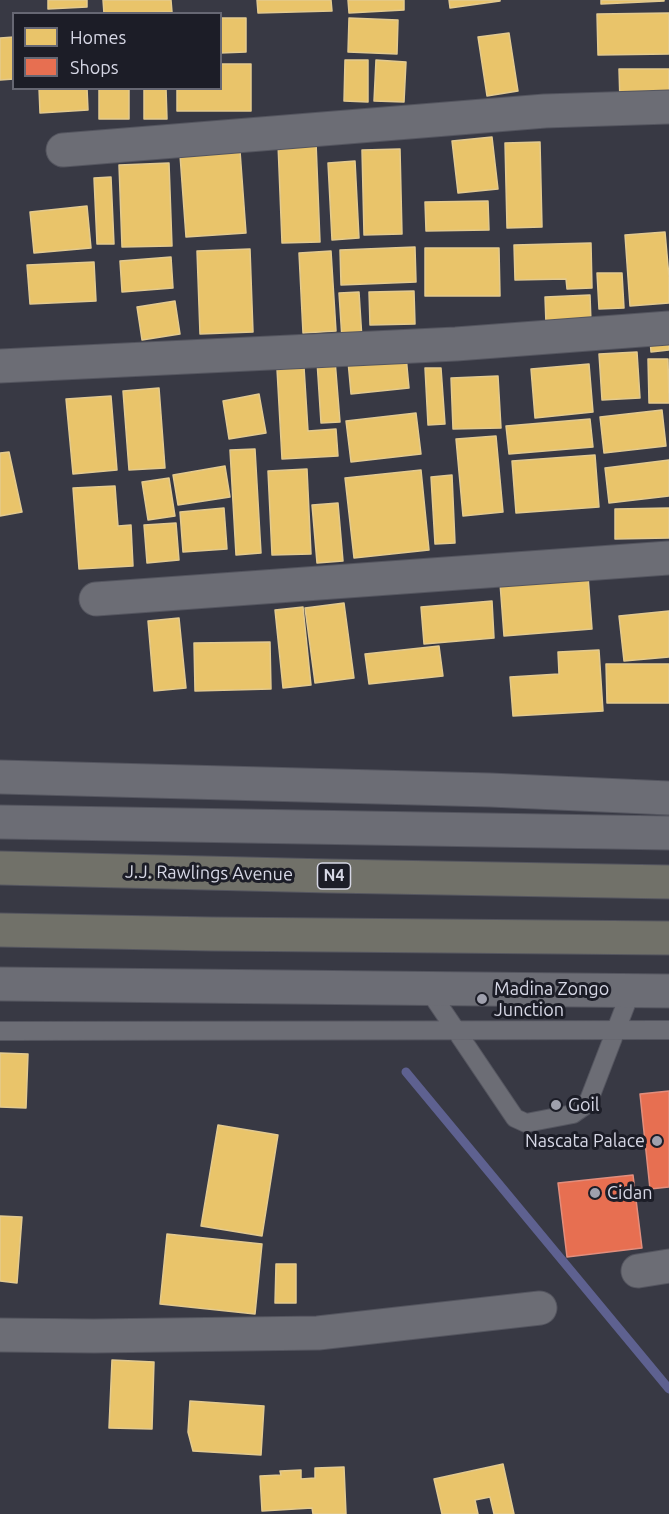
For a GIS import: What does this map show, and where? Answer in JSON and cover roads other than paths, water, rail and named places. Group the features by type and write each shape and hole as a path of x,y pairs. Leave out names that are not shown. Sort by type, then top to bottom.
{"highway":[{"name":"J.J. Rawlings Avenue","path":"0,868 669,882"},
{"path":"0,930 669,938"}],"street":[{"path":"63,150 545,111 669,107"},
{"path":"1,366 456,344 669,328"},
{"path":"96,599 669,558"},
{"path":"0,777 490,790 669,798"},
{"path":"0,822 669,833"},
{"path":"0,984 669,991"},
{"path":"0,1335 318,1333 540,1308"}],"lane":[{"path":"428,989 515,1118 526,1123 573,1114 589,1100 631,991"},
{"path":"0,1031 669,1030"}],"waterway":[{"path":"406,1072 669,1389"}],"place":[{"name":"Madina Zongo Junction","path":"482,999"},
{"name":"Goil","path":"556,1105"},
{"name":"Nascata Palace","path":"657,1141"},
{"name":"Cidan","path":"595,1193"}]}
